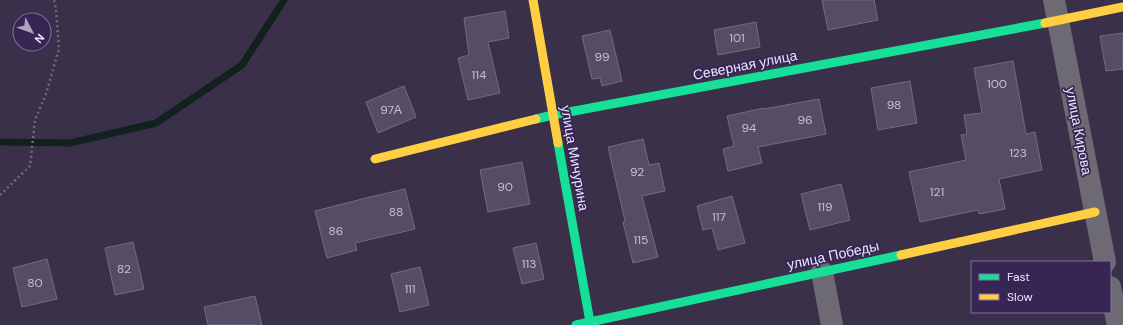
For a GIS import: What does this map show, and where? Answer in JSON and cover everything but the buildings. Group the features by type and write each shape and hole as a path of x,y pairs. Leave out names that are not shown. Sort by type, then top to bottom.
{"street":[{"name":"улица Мичурина","path":"533,0 590,322"},
{"name":"Северная улица","path":"374,159 553,115 1056,10 1123,7"},
{"name":"улица Кирова","path":"1056,10 1105,261"},
{"name":"улица Победы","path":"576,325 1095,212"},
{"path":"822,272 832,325"},
{"path":"1111,292 1118,325"}],"path":[{"path":"0,195 30,166 35,120 46,94 59,49 54,0"}],"waterway":[{"path":"0,142 70,143 156,123 242,65 284,0"}],"traffic: fast":[{"path":"536,119 1045,23"},
{"path":"558,143 590,322"},
{"path":"576,325 901,255"}],"traffic: slow":[{"path":"533,0 558,143"},
{"path":"1045,23 1123,7"},
{"path":"375,159 536,119"},
{"path":"901,255 1095,212"}]}
